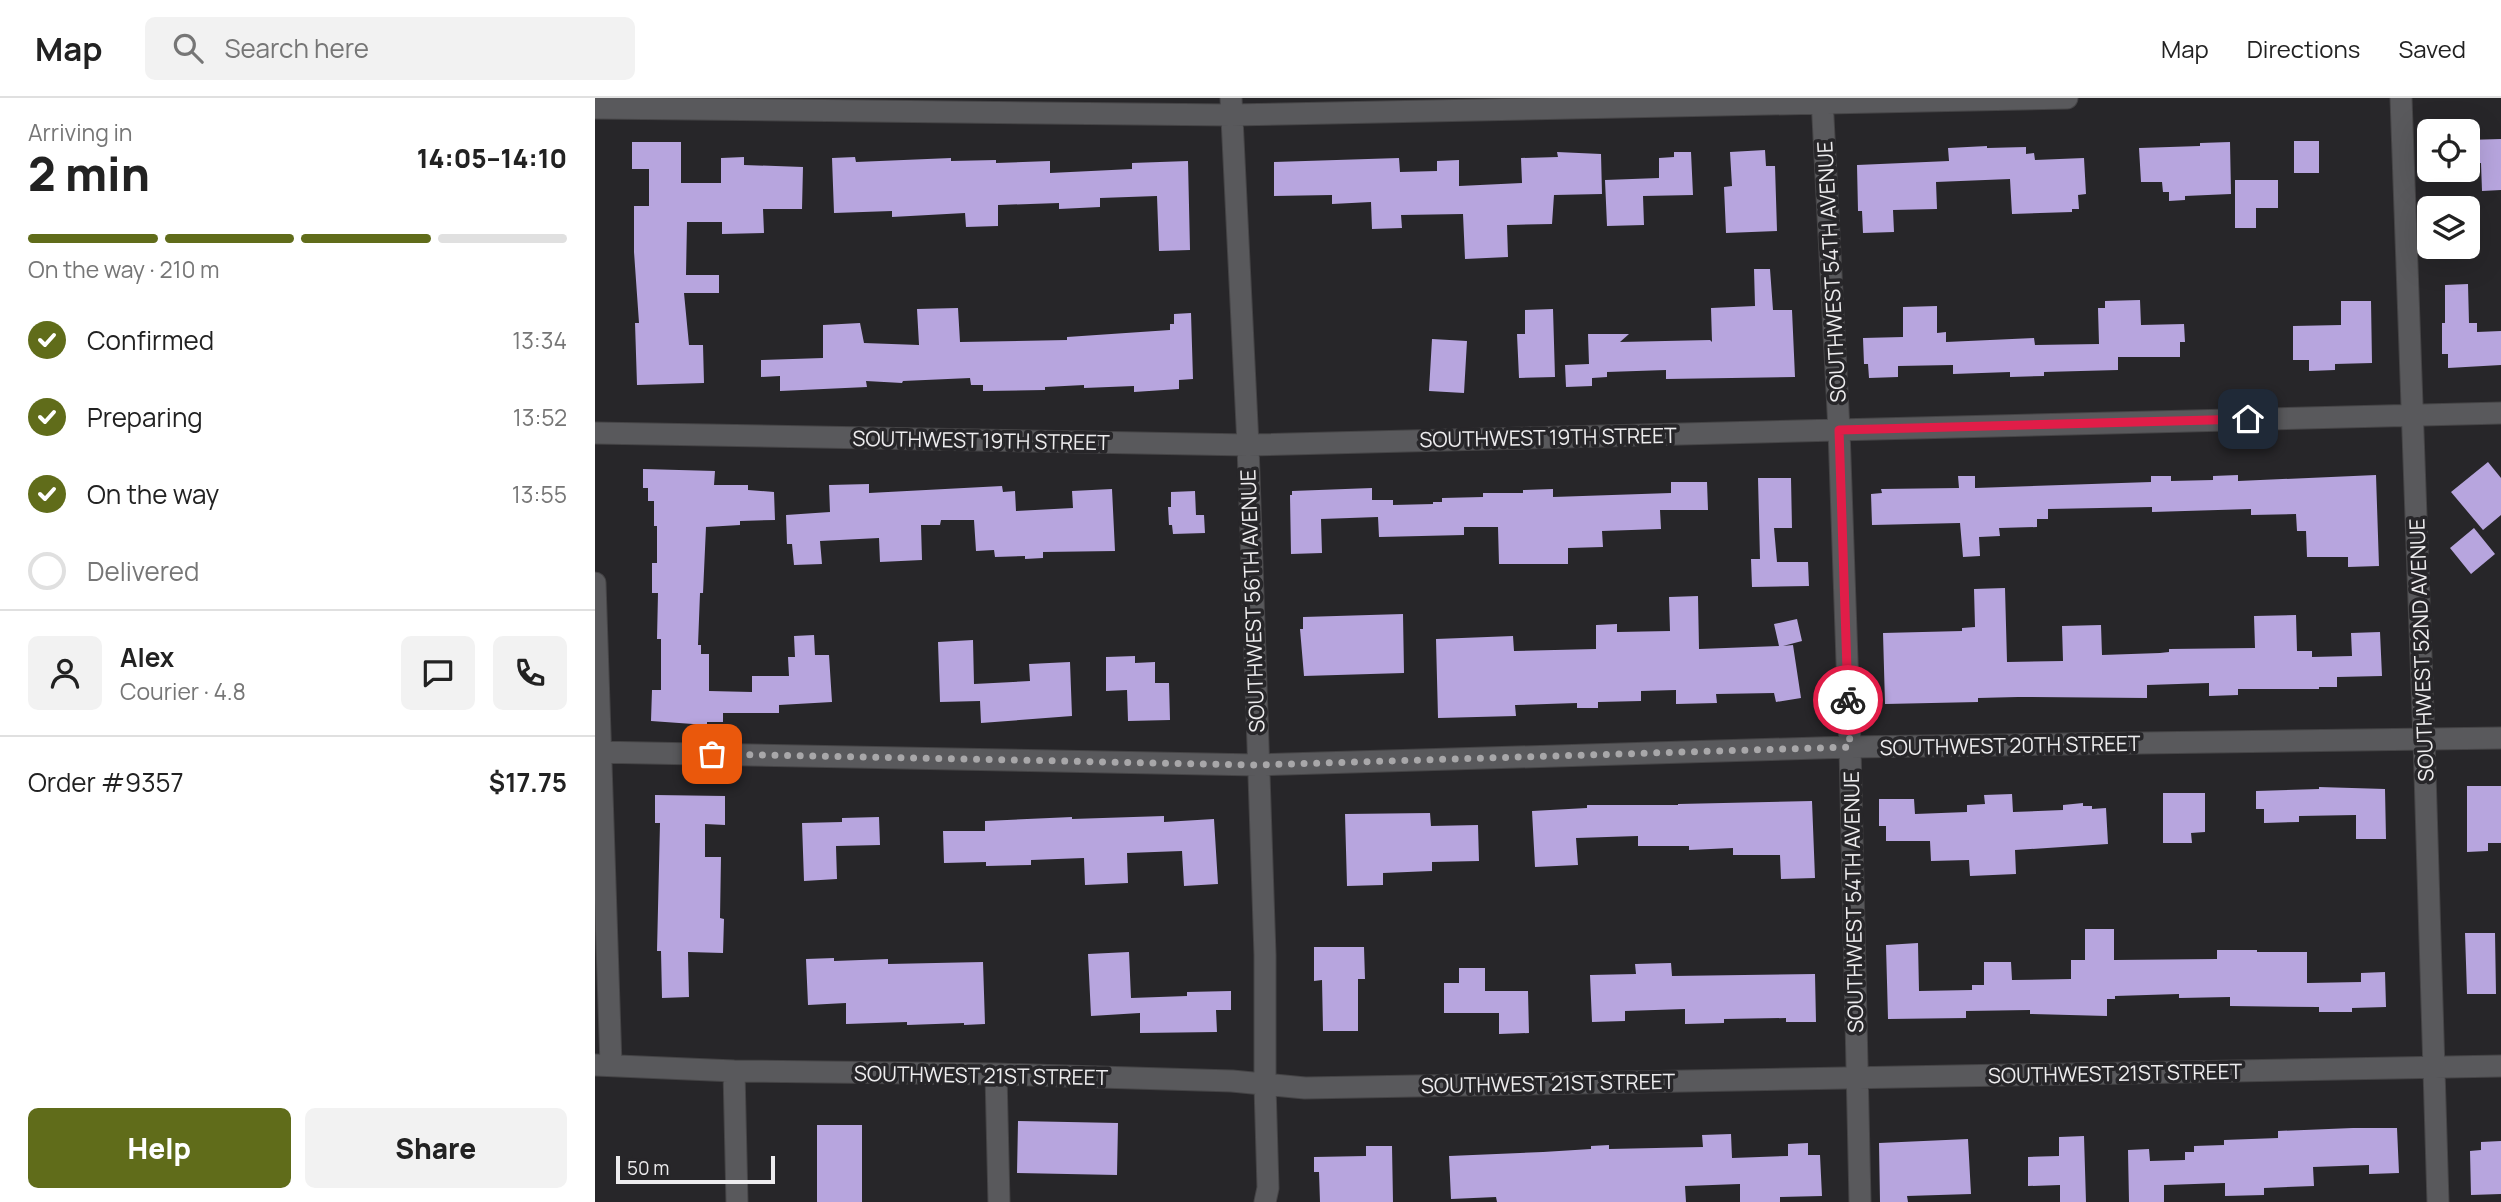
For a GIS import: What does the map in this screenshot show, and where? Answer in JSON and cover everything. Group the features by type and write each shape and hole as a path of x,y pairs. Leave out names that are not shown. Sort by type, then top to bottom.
{"street":[{"path":"595,108 1231,107 2067,98"},
{"name":"SOUTHWEST 52ND AVENUE","path":"2400,98 2438,1202"},
{"name":"SOUTHWEST 54TH AVENUE","path":"1822,101 1839,430 1850,747 1860,1202"},
{"name":"SOUTHWEST 56TH AVENUE","path":"1231,107 1248,445 1265,955 1268,1197"},
{"name":"SOUTHWEST 19TH STREET","path":"595,433 1248,445 2501,413"},
{"path":"595,583 603,1065"},
{"name":"SOUTHWEST 20TH STREET","path":"599,752 1257,765 1850,747 2501,738"},
{"name":"SOUTHWEST 21ST STREET","path":"603,1065 734,1071 996,1074 1232,1081 1265,1086 1319,1088 2501,1066"},
{"path":"734,1071 737,1202"},
{"path":"996,1074 999,1202"}],"building":[{"path":"2501,139 2501,190 2482,191 2480,140"},
{"path":"2294,141 2319,141 2319,173 2294,173"},
{"path":"632,142 681,142 681,183 721,183 721,158 744,157 744,165 803,167 802,209 763,209 764,233 722,234 722,222 687,222 686,275 719,275 719,293 684,293 689,345 703,345 704,383 637,385 635,323 639,323 634,206 649,206 649,169 632,169"},
{"path":"2230,142 2231,194 2185,196 2185,200 2169,201 2169,192 2163,192 2162,182 2141,182 2139,148"},
{"path":"2026,147 2026,154 2034,153 2035,160 2084,158 2086,194 2078,195 2079,209 2072,209 2072,212 2012,214 2010,179 1936,182 1937,209 1893,210 1894,232 1863,233 1862,211 1858,211 1857,165 1949,161 1948,148"},
{"path":"1765,150 1766,166 1775,166 1777,231 1726,233 1724,187 1732,186 1730,152"},
{"path":"1557,152 1601,154 1602,194 1554,195 1552,224 1507,225 1508,257 1465,259 1463,214 1401,215 1402,228 1372,229 1371,202 1332,204 1332,195 1274,196 1274,162 1399,158 1400,172 1437,171 1437,161 1459,160 1459,186 1522,183 1521,158 1558,157"},
{"path":"1674,152 1691,152 1693,195 1643,196 1644,225 1607,226 1605,180 1659,178 1659,158 1674,157"},
{"path":"855,157 856,162 951,158 951,161 996,160 996,163 1050,161 1050,173 1132,169 1132,163 1188,161 1190,250 1159,251 1157,196 1100,198 1100,207 1059,209 1059,203 998,205 998,226 966,227 965,213 892,217 892,211 834,213 832,158"},
{"path":"2235,180 2278,180 2278,208 2256,208 2256,228 2235,228"},
{"path":"1754,269 1770,269 1773,310 1792,310 1795,377 1666,379 1666,370 1607,372 1607,377 1592,378 1592,386 1566,387 1565,365 1589,364 1588,334 1629,334 1620,342 1712,342 1711,308 1755,306"},
{"path":"2468,284 2469,323 2477,323 2477,332 2501,331 2501,365 2448,368 2448,354 2442,354 2445,285"},
{"path":"2140,300 2141,325 2184,324 2185,342 2180,342 2180,357 2118,357 2118,370 2044,372 2044,376 2010,377 2010,372 1953,374 1953,365 1898,366 1898,377 1869,378 1868,364 1864,364 1863,338 1903,337 1903,307 1937,306 1937,333 1946,332 1946,342 2034,338 2035,345 2099,344 2098,308 2105,308 2105,301"},
{"path":"2341,301 2371,301 2372,363 2335,364 2335,370 2309,371 2309,360 2293,360 2293,326 2341,325"},
{"path":"958,308 960,342 1067,340 1067,337 1170,330 1170,324 1174,324 1174,314 1191,313 1193,379 1179,380 1179,389 1134,392 1134,386 1084,388 1084,385 1045,387 1045,390 983,391 983,385 971,385 970,378 902,383 866,381 867,387 780,391 780,376 761,377 761,360 823,358 823,325 860,323 864,343 919,345 917,309"},
{"path":"1553,309 1555,377 1519,378 1517,334 1525,334 1525,310"},
{"path":"1432,339 1467,341 1464,393 1429,391"},
{"path":"2488,462 2501,478 2501,515 2483,530 2451,492"},
{"path":"643,469 715,471 714,485 748,485 748,490 774,492 775,520 740,521 740,525 706,527 698,645 701,645 701,654 709,654 709,691 752,692 752,676 789,676 788,657 795,657 794,636 814,635 815,655 829,655 832,702 779,705 779,713 723,713 723,722 707,722 707,725 651,721 652,690 661,690 661,639 657,639 658,593 652,593 652,563 657,563 657,526 654,526 654,501 648,501 648,488 643,488"},
{"path":"2238,475 2238,481 2376,475 2379,566 2348,567 2348,557 2307,557 2306,531 2297,531 2296,514 2251,515 2251,509 2152,512 2152,507 2048,509 2048,519 2037,519 2037,527 1999,528 2000,536 1979,537 1980,556 1963,557 1960,523 1872,525 1871,494 1882,493 1881,489 1959,488 1958,476 1975,476 1975,488 2151,482 2151,476 2171,476 2171,481 2213,480 2213,476"},
{"path":"1758,478 1791,478 1792,528 1774,528 1777,562 1808,562 1809,586 1752,587 1751,559 1760,559"},
{"path":"1671,482 1707,482 1708,510 1660,510 1661,529 1602,531 1603,547 1568,548 1568,564 1499,564 1498,527 1464,527 1464,535 1379,537 1378,517 1321,519 1322,553 1291,554 1292,491 1372,488 1372,500 1393,500 1393,505 1433,504 1442,502 1442,498 1483,497 1483,493 1523,493 1523,490 1553,489 1553,497 1671,493"},
{"path":"869,484 869,493 1002,486 1003,492 1015,491 1016,511 1073,508 1072,491 1112,489 1115,551 1043,552 1043,558 1025,559 1025,556 995,557 994,550 976,551 974,520 941,520 940,525 921,525 922,560 880,562 879,538 820,541 822,564 794,565 792,544 787,544 786,515 830,512 829,485"},
{"path":"1195,491 1196,515 1204,515 1205,533 1173,534 1172,525 1169,525 1168,507 1171,507 1171,492"},
{"path":"2474,528 2495,554 2471,574 2450,548"},
{"path":"2005,588 2007,662 2063,661 2062,626 2101,625 2102,655 2160,653 2169,652 2169,649 2255,648 2254,616 2296,615 2297,651 2312,651 2312,657 2352,656 2351,633 2380,632 2382,676 2337,677 2337,687 2319,689 2238,689 2238,695 2209,696 2209,683 2147,685 2147,698 2018,697 1978,698 1978,702 1885,704 1883,633 1962,631 1962,628 1975,627 1974,589"},
{"path":"1698,596 1699,649 1779,646 1774,624 1797,619 1802,641 1783,646 1793,645 1801,698 1776,702 1774,693 1716,694 1717,703 1676,704 1676,690 1641,691 1641,701 1598,702 1598,708 1577,708 1577,703 1515,705 1516,716 1438,718 1436,639 1513,636 1514,651 1596,649 1596,625 1617,624 1617,632 1670,631 1669,597"},
{"path":"1403,614 1404,673 1304,676 1300,629 1303,629 1303,617"},
{"path":"973,640 974,684 1030,681 1029,664 1070,662 1072,716 981,723 980,701 940,702 938,642"},
{"path":"1135,656 1135,663 1155,662 1155,683 1169,683 1170,720 1128,721 1127,690 1106,691 1106,657"},
{"path":"2467,786 2501,786 2501,843 2488,843 2488,851 2467,852"},
{"path":"2319,787 2385,789 2386,839 2356,839 2356,815 2299,816 2299,822 2264,823 2264,809 2256,809 2256,791"},
{"path":"2163,793 2205,793 2205,832 2191,833 2192,843 2163,843"},
{"path":"2012,794 2013,812 2063,810 2063,805 2083,803 2083,806 2092,806 2092,809 2106,808 2108,844 2015,850 2016,874 1970,876 1969,860 1931,861 1930,841 1886,841 1886,826 1879,826 1879,799 1914,799 1915,814 1967,812 1967,805 1985,804 1984,795"},
{"path":"655,795 725,796 725,825 705,824 705,857 721,857 720,918 724,919 723,953 688,952 689,997 662,998 661,951 657,951 660,823 655,823"},
{"path":"1812,801 1815,878 1781,879 1780,855 1733,855 1733,848 1689,850 1689,846 1638,846 1638,836 1576,838 1578,865 1535,867 1532,811 1587,808 1587,805"},
{"path":"1430,813 1431,826 1478,825 1479,861 1432,862 1432,871 1383,873 1383,885 1347,886 1345,814"},
{"path":"1164,816 1164,822 1214,819 1218,884 1184,886 1182,851 1127,853 1128,883 1085,885 1084,858 1031,860 1031,865 944,863 943,831 985,831 985,821"},
{"path":"879,817 880,845 836,846 837,879 804,881 802,823 842,822 842,818"},
{"path":"2085,929 2114,929 2114,960 2217,959 2217,950 2307,952 2307,983 2361,982 2361,973 2385,972 2386,1007 2352,1008 2352,1012 2319,1012 2319,1007 2230,1006 2230,997 2179,998 2179,994 2115,996 2115,999 2107,999 2107,1016 2030,1014 2030,1010 1966,1011 1966,1018 1888,1019 1886,945 1918,943 1919,991 1972,990 1972,985 1984,985 1984,962 2011,962 2012,980 2071,979 2071,960 2085,960"},
{"path":"2465,933 2495,933 2496,994 2467,994"},
{"path":"1314,947 1364,947 1365,979 1358,979 1358,1031 1323,1031 1322,980 1314,981"},
{"path":"1129,952 1131,998 1231,991 1231,1010 1216,1010 1217,1032 1140,1033 1140,1013 1091,1016 1088,954"},
{"path":"834,958 834,961 888,959 888,964 983,962 985,1024 846,1024 846,1003 808,1005 806,959"},
{"path":"1671,963 1672,976 1815,974 1816,1022 1786,1022 1786,1018 1724,1019 1724,1023 1685,1024 1685,1009 1625,1011 1625,1021 1592,1022 1590,975 1636,974 1635,964"},
{"path":"1459,968 1485,968 1485,991 1528,991 1529,1033 1499,1034 1499,1013 1444,1013 1444,983 1459,983"},
{"path":"1018,1121 1118,1123 1117,1175 1017,1173"},
{"path":"817,1125 862,1125 862,1202 817,1202"},
{"path":"2397,1128 2399,1173 2369,1174 2369,1165 2313,1167 2314,1186 2264,1188 2264,1195 2225,1196 2225,1183 2164,1185 2164,1202 2129,1202 2128,1150 2149,1149 2150,1161 2185,1160 2185,1152 2194,1152 2194,1146 2224,1145 2224,1140 2278,1138 2278,1131"},
{"path":"1731,1134 1732,1158 1788,1156 1788,1144 1808,1143 1808,1155 1820,1155 1822,1196 1780,1197 1780,1202 1740,1202 1740,1184 1685,1186 1686,1202 1497,1202 1496,1197 1451,1199 1449,1156 1591,1149 1591,1146 1609,1145 1609,1149 1703,1147 1702,1135"},
{"path":"2084,1136 2086,1202 2060,1202 2060,1185 2028,1186 2028,1157 2059,1156 2059,1137"},
{"path":"1968,1139 1971,1194 1907,1196 1908,1202 1880,1202 1879,1143"},
{"path":"2501,1141 2501,1194 2471,1195 2470,1151 2481,1150 2481,1142"},
{"path":"1366,1146 1392,1146 1393,1202 1320,1202 1319,1172 1314,1172 1314,1157 1366,1156"}],"way so far":[{"path":"712,754 1257,765 1850,747 1848,700"}],"route":[{"path":"1848,700 1839,430 2248,419"}]}
